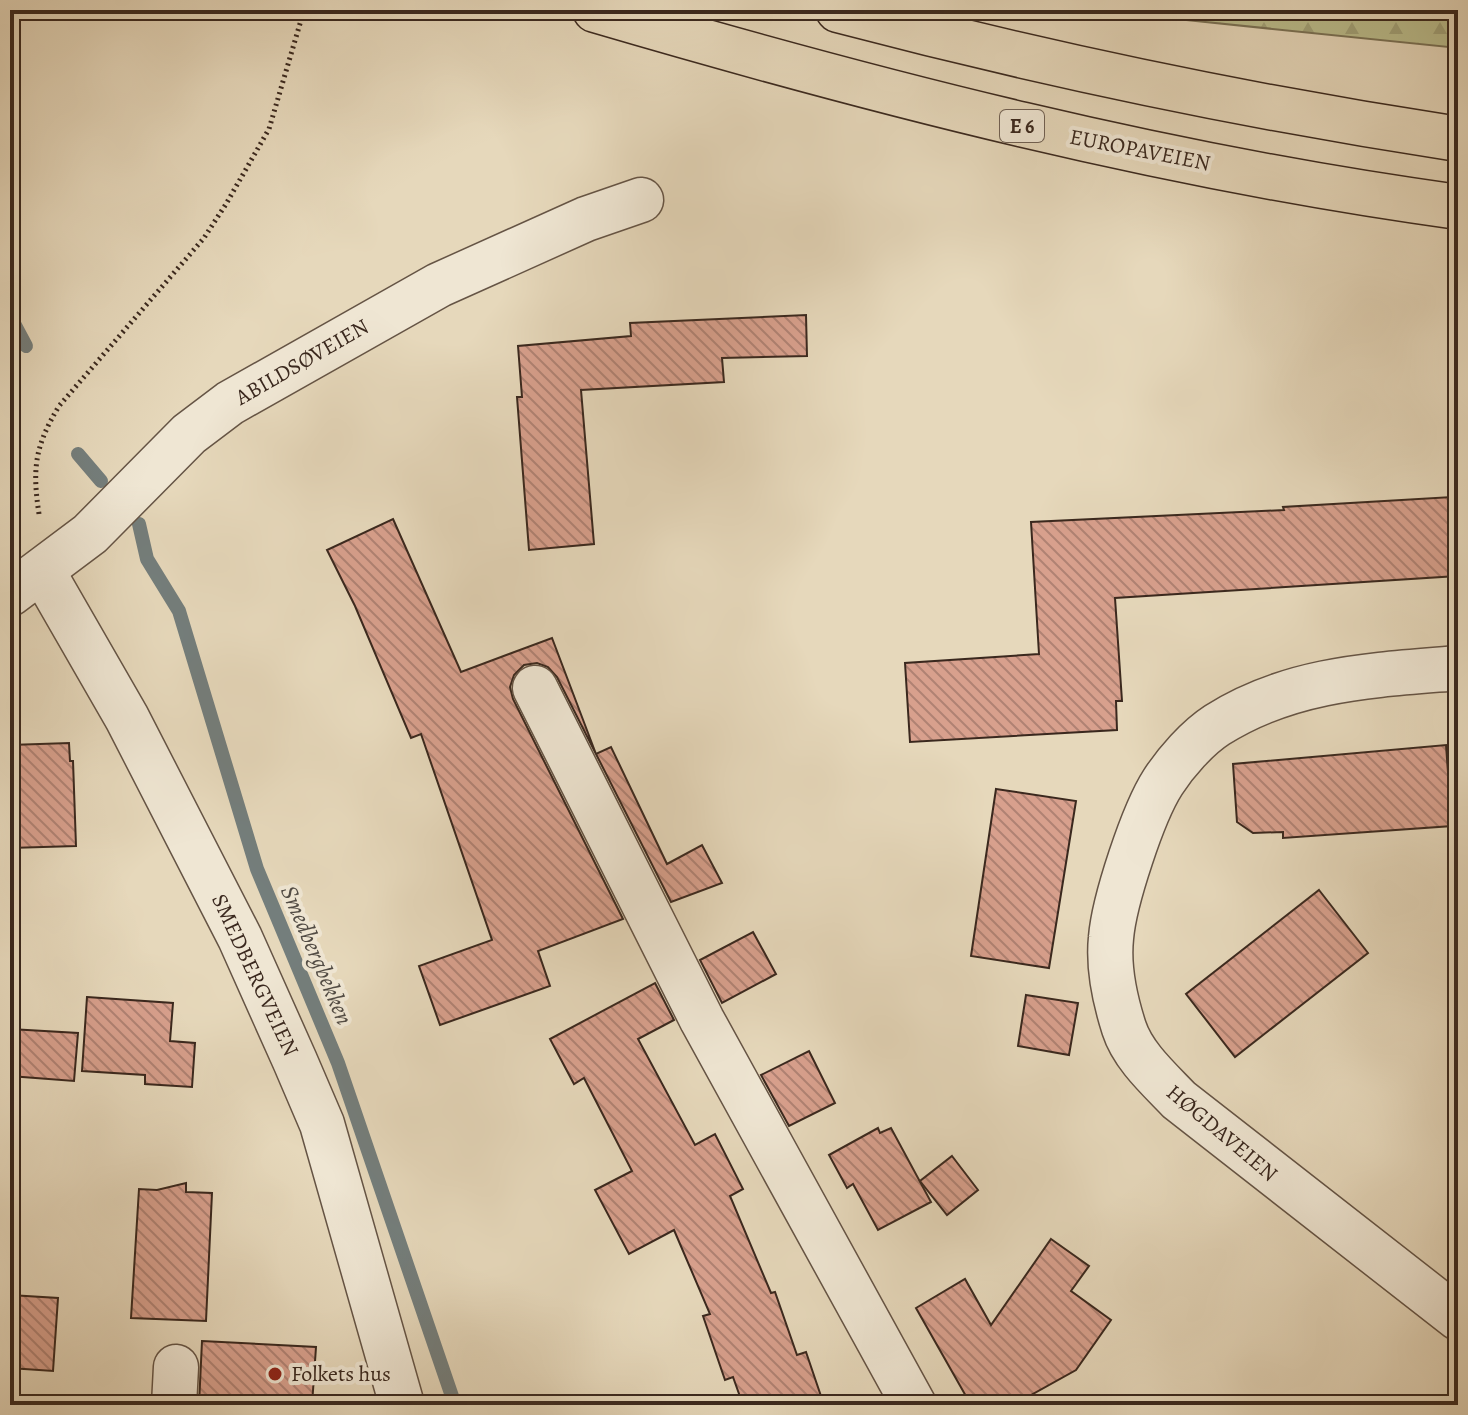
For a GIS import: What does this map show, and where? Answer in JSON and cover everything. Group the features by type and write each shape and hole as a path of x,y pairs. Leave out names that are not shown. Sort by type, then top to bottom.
{"highway":[{"name":"EUROPAVEIEN","path":"595,10 1009,123 1267,175 1458,207"},
{"path":"838,10 1121,80 1305,115 1458,139"}],"street":[{"name":"ABILDSØVEIEN","path":"37,575 90,534 189,434 230,403 439,285 586,219 641,200"},
{"name":"SMEDBERGVEIEN","path":"37,575 127,718 240,938 295,1061 322,1124 402,1405"},
{"name":"HØGDAVEIEN","path":"1458,668 1314,684 1265,700 1214,727 1174,767 1161,785 1128,867 1110,936 1112,978 1125,1031 1145,1064 1179,1100 1458,1318"},
{"path":"535,688 702,1020 914,1405"}],"path":[{"path":"37,575 39,515 33,478 40,438 59,406 95,362 204,238 269,129 304,10"}],"green space":[{"path":"1182,10 1458,10 1458,48 1176,19"}],"building":[{"path":"806,315 807,356 722,358 724,382 581,390 594,544 529,550 517,397 522,397 518,346 631,336 630,323"},
{"path":"1452,497 1457,576 1115,598 1122,701 1116,701 1117,730 910,742 905,663 1039,654 1031,522 1284,510 1283,507"},
{"path":"393,519 461,672 552,638 596,754 557,677 548,667 537,663 524,665 514,675 510,687 513,699 623,919 538,951 550,986 440,1025 419,966 492,940 421,734 411,738 355,606 327,550"},
{"path":"69,743 70,761 73,761 76,846 10,848 10,745"},
{"path":"1446,745 1452,826 1283,838 1283,832 1253,833 1237,822 1233,764"},
{"path":"611,747 667,864 702,845 722,883 671,902 596,754"},
{"path":"996,789 1076,801 1049,968 971,956"},
{"path":"1319,890 1368,953 1235,1057 1186,994"},
{"path":"753,932 776,974 722,1003 700,960"},
{"path":"655,983 674,1020 638,1039 695,1145 715,1134 743,1189 730,1196 771,1293 775,1292 797,1355 806,1352 824,1405 743,1405 733,1377 725,1380 703,1316 710,1314 674,1230 629,1254 595,1190 632,1171 584,1078 574,1084 550,1039"},
{"path":"1026,995 1078,1003 1069,1055 1018,1046"},
{"path":"87,997 173,1003 170,1041 195,1043 192,1087 145,1084 145,1075 82,1071"},
{"path":"10,1029 78,1033 74,1081 10,1076"},
{"path":"809,1051 835,1103 789,1126 761,1075"},
{"path":"878,1128 880,1133 891,1128 931,1202 878,1230 853,1184 847,1188 829,1155"},
{"path":"952,1156 978,1190 947,1215 920,1181"},
{"path":"186,1183 186,1192 212,1193 206,1321 131,1318 139,1189 157,1190"},
{"path":"1051,1239 1089,1266 1071,1291 1111,1320 1076,1370 1013,1405 971,1405 916,1308 965,1279 991,1325"},
{"path":"10,1295 58,1298 53,1371 10,1368"},
{"name":"Folkets hus","path":"202,1341 316,1347 312,1405 199,1405"}],"waterway":[{"name":"Smedbergbekken","path":"10,316 26,346"},
{"name":"Smedbergbekken","path":"78,454 101,481"},
{"name":"Smedbergbekken","path":"139,524 147,559 179,611 257,869 338,1063 455,1405"}],"place":[{"name":"Folkets hus","path":"275,1374"}]}
